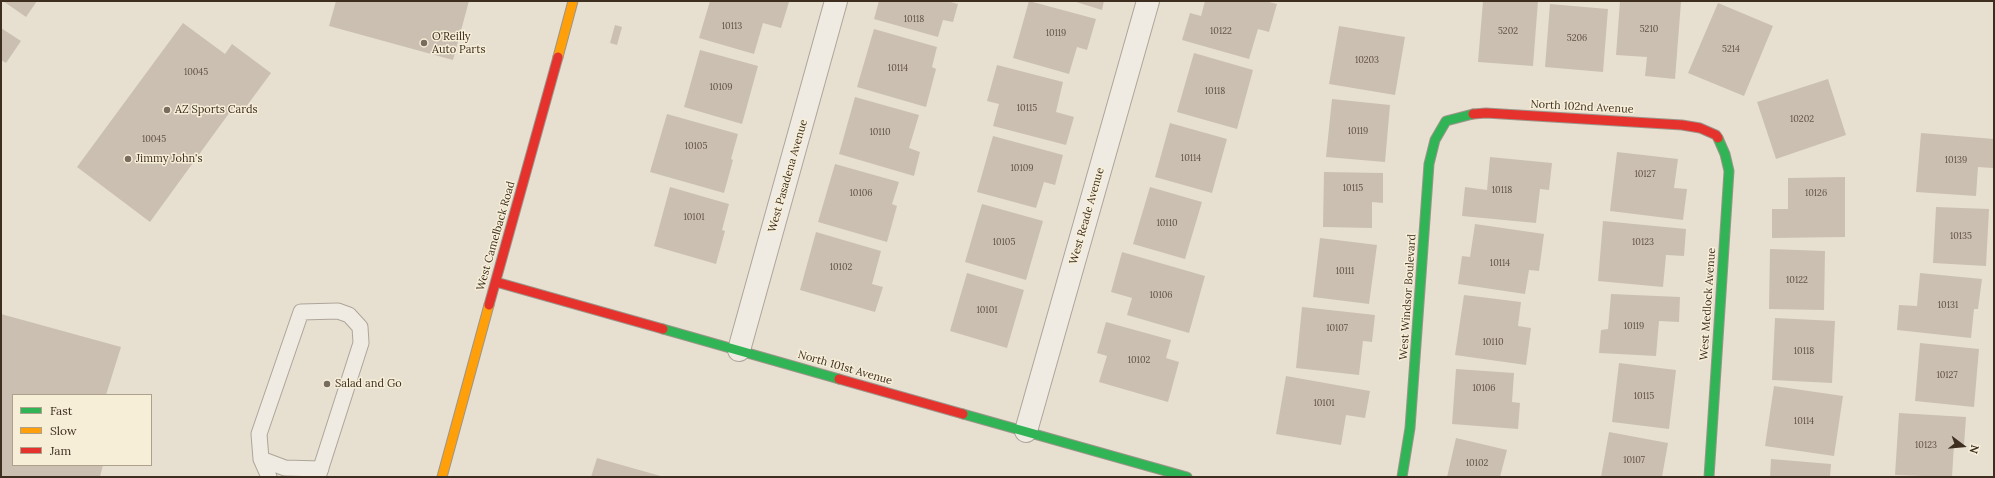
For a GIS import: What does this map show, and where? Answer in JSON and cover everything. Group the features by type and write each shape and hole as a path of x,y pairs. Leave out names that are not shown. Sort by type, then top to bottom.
{"street":[{"name":"West Camelback Road","path":"442,477 573,1"},
{"name":"West Pasadena Avenue","path":"739,350 836,1"},
{"name":"West Reade Avenue","path":"1026,431 1148,1"},
{"name":"North 102nd Avenue","path":"1446,121 1466,115 1486,113 1682,124 1700,128 1716,135"},
{"name":"West Windsor Boulevard","path":"1402,477 1410,428 1429,164 1435,140 1446,121"},
{"name":"West Medlock Avenue","path":"1709,477 1729,171 1725,154 1716,135"},
{"name":"North 101st Avenue","path":"496,282 1187,477"}],"lane":[{"path":"261,459 285,468 320,473 361,343 360,327 349,315 338,311 301,312 259,434 261,459 269,477"}],"building":[{"path":"3,1 37,1 26,17"},
{"name":"O'Reilly Auto Parts","path":"336,1 469,1 453,60 329,26"},
{"path":"710,1 789,2 781,28 763,23 754,54 699,38"},
{"path":"879,1 947,1 958,4 953,22 943,20 938,37 874,19"},
{"path":"1029,1 1096,19 1087,50 1077,47 1069,74 1013,58"},
{"path":"1073,1 1104,1 1102,10"},
{"path":"1205,1 1265,1 1277,4 1269,32 1258,29 1249,59 1182,40 1190,13 1201,16"},
{"path":"1483,1 1538,1 1533,66 1478,62"},
{"path":"1620,1 1681,2 1675,79 1645,76 1647,57 1616,55"},
{"path":"1718,3 1773,26 1744,96 1688,73"},
{"path":"1550,4 1608,9 1603,72 1545,67"},
{"path":"183,23 225,54 232,44 271,73 243,111 235,105 150,222 77,167"},
{"path":"615,25 622,27 617,45 610,43"},
{"path":"1339,26 1405,37 1395,95 1329,84"},
{"path":"1,28 21,41 6,63 1,60"},
{"path":"874,29 937,47 932,67 936,69 926,107 857,87"},
{"path":"700,50 758,66 742,124 684,107"},
{"path":"1194,53 1253,70 1237,129 1177,112"},
{"path":"997,65 1063,82 1056,112 1074,117 1066,145 993,126 999,104 987,101"},
{"path":"1828,79 1846,135 1776,159 1757,102"},
{"path":"855,97 919,115 909,148 920,152 914,176 839,154"},
{"path":"1332,99 1390,105 1385,162 1326,157"},
{"path":"667,114 738,134 724,193 650,172"},
{"path":"1170,123 1227,139 1212,193 1155,177"},
{"path":"1921,133 1994,139 1993,168 1978,167 1976,196 1916,192"},
{"path":"993,136 1063,155 1055,185 1044,182 1036,208 977,192"},
{"path":"1617,152 1678,159 1674,188 1687,189 1683,220 1610,211"},
{"path":"1490,157 1552,163 1549,190 1540,189 1536,223 1462,216 1465,187 1487,190"},
{"path":"835,164 899,182 892,204 897,206 887,242 818,222"},
{"path":"1324,172 1383,173 1383,203 1372,202 1372,228 1323,227"},
{"path":"1845,177 1845,237 1772,238 1772,209 1788,209 1788,178"},
{"path":"670,187 729,204 722,230 725,231 716,264 654,246"},
{"path":"1150,187 1202,202 1185,259 1133,244"},
{"path":"982,204 1043,221 1026,280 965,262"},
{"path":"1936,207 1989,209 1986,266 1933,263"},
{"path":"1603,221 1686,229 1684,256 1666,255 1663,287 1598,281"},
{"path":"1475,224 1544,234 1539,271 1529,270 1525,294 1458,284 1462,256 1470,257"},
{"path":"816,232 881,251 872,284 883,287 875,312 800,290"},
{"path":"1320,238 1377,245 1369,304 1313,297"},
{"path":"1770,249 1825,251 1824,310 1769,309"},
{"path":"1122,252 1205,276 1189,333 1127,315 1132,298 1111,292"},
{"path":"967,273 1024,290 1007,348 950,331"},
{"path":"1920,273 1982,279 1978,309 1974,309 1971,338 1897,330 1899,305 1917,306"},
{"path":"1611,294 1680,297 1679,322 1659,321 1656,356 1599,353 1601,330 1608,329"},
{"path":"1464,295 1521,302 1518,326 1531,328 1526,365 1455,355"},
{"path":"1302,307 1375,315 1372,342 1363,341 1359,375 1296,368"},
{"path":"1,314 121,347 106,394 12,394 12,466 103,466 100,477 1,477"},
{"path":"1775,318 1835,321 1832,383 1772,380"},
{"path":"1106,322 1171,340 1166,358 1179,362 1168,402 1099,382 1107,356 1097,353"},
{"path":"1920,343 1979,349 1974,407 1915,401"},
{"path":"1619,363 1676,370 1669,429 1612,422"},
{"path":"1456,369 1514,373 1512,402 1520,403 1518,429 1452,424"},
{"path":"1286,376 1370,391 1365,418 1346,415 1341,445 1276,434"},
{"path":"1774,386 1843,396 1834,456 1765,446"},
{"path":"1899,413 1966,417 1964,445 1954,445 1952,477 1895,475"},
{"path":"1609,432 1668,443 1662,477 1601,477"},
{"path":"1456,438 1507,450 1500,477 1447,477"},
{"path":"597,458 664,477 591,477"},
{"path":"1771,459 1831,464 1830,477 1770,477"}],"traffic: fast":[{"path":"1402,477 1410,428 1429,164 1435,140 1446,121 1473,114"},
{"path":"1709,477 1729,171 1725,154 1718,138"},
{"path":"663,329 839,379"},
{"path":"963,414 1187,477"}],"traffic: slow":[{"path":"558,57 573,1"},
{"path":"442,477 489,305"}],"traffic: jam":[{"path":"489,305 558,57"},
{"path":"1473,114 1486,113 1682,125 1700,128 1716,135 1718,138"},
{"path":"496,282 663,329"},
{"path":"839,379 963,414"}],"place":[{"name":"O'Reilly Auto Parts","path":"424,43"},
{"name":"AZ Sports Cards","path":"167,110"},
{"name":"Jimmy John's","path":"128,159"},
{"name":"Salad and Go","path":"327,384"}]}
